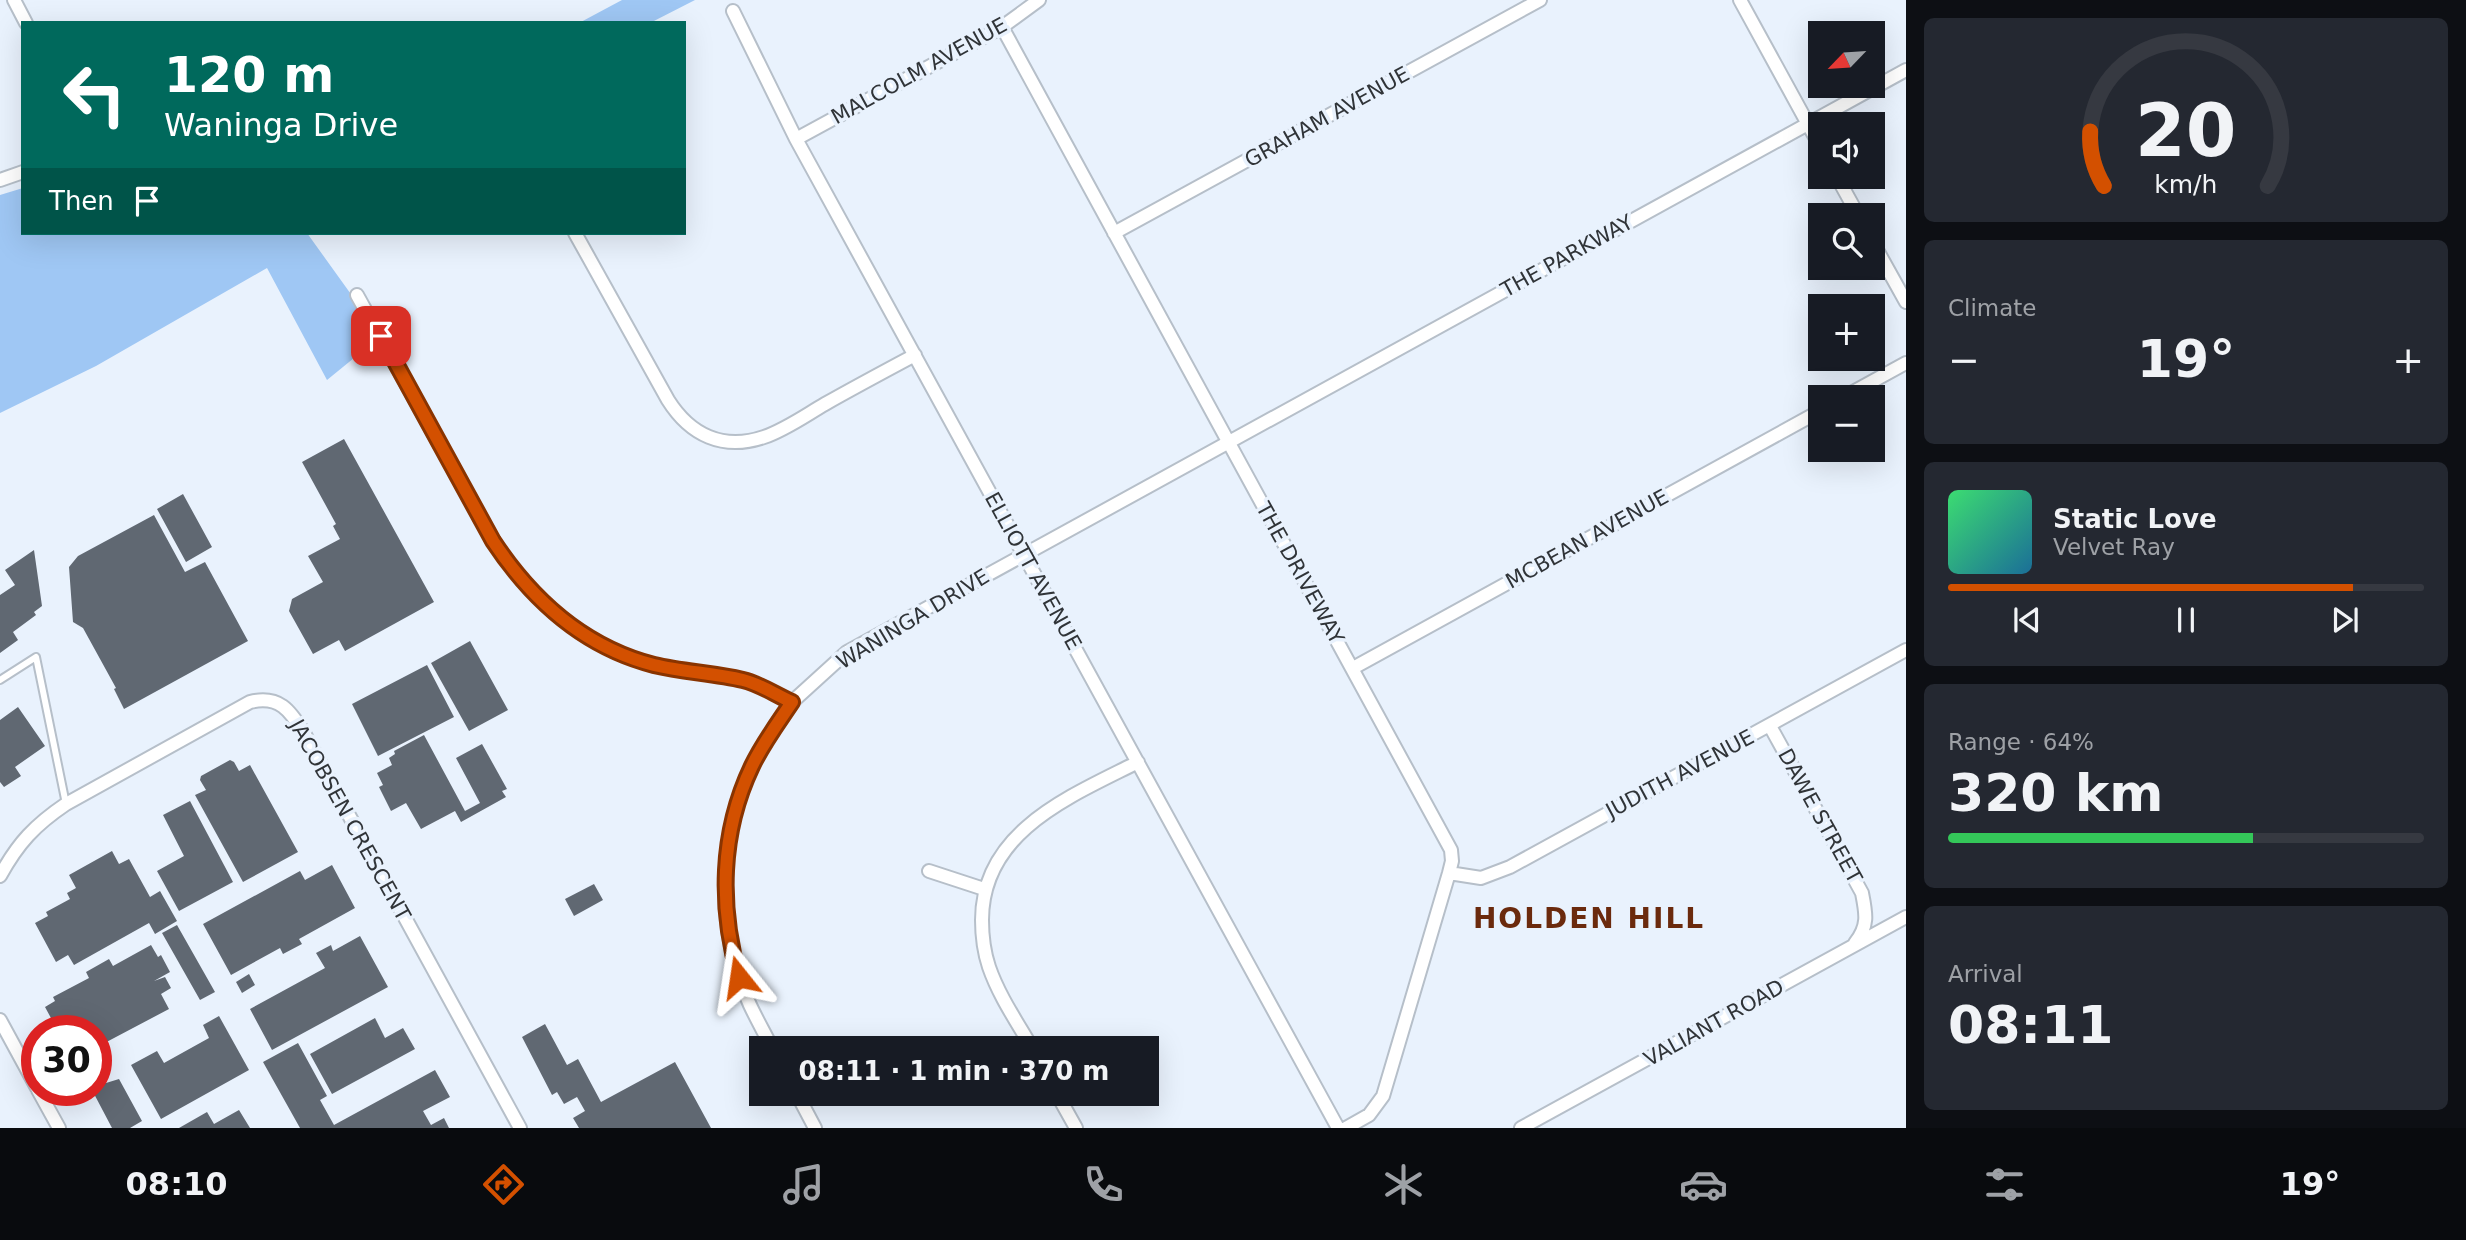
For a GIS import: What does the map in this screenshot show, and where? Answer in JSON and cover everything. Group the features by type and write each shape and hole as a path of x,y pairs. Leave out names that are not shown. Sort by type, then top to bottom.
{"street":[{"path":"14,0 25,21"},
{"name":"MALCOLM AVENUE","path":"796,139 1002,27 1039,0"},
{"name":"GRAHAM AVENUE","path":"1114,233 1540,0"},
{"path":"1740,0 1808,124"},
{"name":"ELLIOTT AVENUE","path":"733,11 796,139 1339,1128"},
{"name":"THE DRIVEWAY","path":"1002,27 1451,850 1449,873 1383,1096 1369,1115 1346,1128"},
{"name":"THE PARKWAY","path":"1830,112 1906,70"},
{"name":"THE PARKWAY","path":"1228,443 1808,124"},
{"path":"0,180 21,173"},
{"path":"576,235 678,417 705,436 724,441 764,437 915,355"},
{"path":"1885,264 1906,302"},
{"path":"357,295 493,541 511,568 544,604 584,636 620,652 653,665 747,680 792,702"},
{"path":"1866,385 1906,363"},
{"name":"MCBEAN AVENUE","path":"1353,668 1808,418"},
{"name":"WANINGA DRIVE","path":"766,1036 750,1005 731,949 725,872 741,791 762,748 792,702 847,652 1228,443"},
{"name":"JUDITH AVENUE","path":"1449,873 1481,878 1495,874 1906,650"},
{"name":"JACOBSEN CRESCENT","path":"0,876 23,840 42,820 66,804 250,702 265,698 276,702 293,716 304,733 520,1128"},
{"name":"DAWE STREET","path":"1770,726 1862,893 1867,919 1861,936 1853,946"},
{"path":"1026,1036 989,966 982,934 984,889 997,861 1028,827 1075,795 1139,762"},
{"path":"929,871 984,889"},
{"name":"VALIANT ROAD","path":"1521,1128 1906,917"},
{"path":"0,1020 21,1059"},
{"path":"47,1106 59,1128"},
{"path":"803,1106 815,1128"},
{"path":"1064,1106 1076,1128"}],"lane":[{"path":"0,680 36,657 66,804"}],"shaded area":[{"path":"622,0 695,0 654,21 583,21"},
{"path":"21,189 21,235 308,235 381,336 327,380 267,268 96,366 0,413 0,195"}],"building":[{"path":"344,439 434,602 345,651 339,640 313,654 289,611 292,599 323,582 308,556 340,539 333,526 336,524 302,462"},
{"path":"183,494 212,547 186,562 157,509"},
{"path":"154,515 185,572 205,562 248,641 124,709 114,689 116,688 83,628 73,622 69,567 78,556"},
{"path":"34,550 42,606 34,612 36,615 13,632 18,640 0,653 0,595 15,585 5,570"},
{"path":"470,641 508,710 469,731 431,663"},
{"path":"427,665 454,717 378,756 352,704"},
{"path":"18,707 45,746 15,767 21,776 4,787 0,782 0,720"},
{"path":"424,735 465,811 480,803 456,758 482,744 507,789 502,791 506,797 461,822 455,811 421,829 406,803 391,811 379,787 383,785 377,773 392,765 389,758 395,754 394,751"},
{"path":"230,760 239,771 250,765 298,852 243,882 195,795 206,790 200,780 201,776"},
{"path":"190,801 233,882 179,911 157,871 184,856 163,815"},
{"path":"112,851 119,864 129,859 150,897 160,891 177,921 155,934 149,923 74,965 68,955 56,962 35,923 48,916 46,912 70,899 67,893 76,888 69,875"},
{"path":"332,865 355,908 299,939 302,944 283,954 280,948 231,975 203,924 300,871 305,880"},
{"path":"594,884 603,900 574,916 565,899"},
{"path":"177,925 215,992 200,1000 162,933"},
{"path":"360,936 388,987 272,1050 250,1009 325,968 316,953 331,945 333,951"},
{"path":"151,945 158,957 161,955 170,972 154,981 165,977 171,988 161,994 169,1009 112,1039 112,1015 49,1015 45,1007 55,1001 53,997 89,978 86,972 109,959 113,966"},
{"path":"249,974 255,985 242,993 236,982"},
{"path":"219,1016 249,1070 161,1119 131,1065 157,1051 164,1063 209,1038 203,1025"},
{"path":"375,1018 385,1038 403,1028 415,1049 332,1094 310,1054"},
{"path":"545,1024 567,1065 578,1059 601,1102 675,1062 711,1128 579,1128 573,1118 585,1111 577,1097 564,1104 557,1092 552,1095 522,1037"},
{"path":"298,1043 327,1096 320,1100 334,1125 435,1070 450,1097 423,1111 431,1125 444,1118 449,1128 300,1128 263,1062"},
{"path":"119,1079 142,1121 130,1128 112,1128 100,1106 112,1106 112,1081"},
{"path":"239,1110 250,1128 179,1128 207,1112 214,1124"}],"district":[{"name":"HOLDEN HILL","path":"1589,918"}],"route":[{"path":"381,336 493,541 511,568 544,604 584,636 620,652 653,665 747,680 792,702 752,765 741,791 733,822 725,872 725,898 731,949 739,977"}]}
